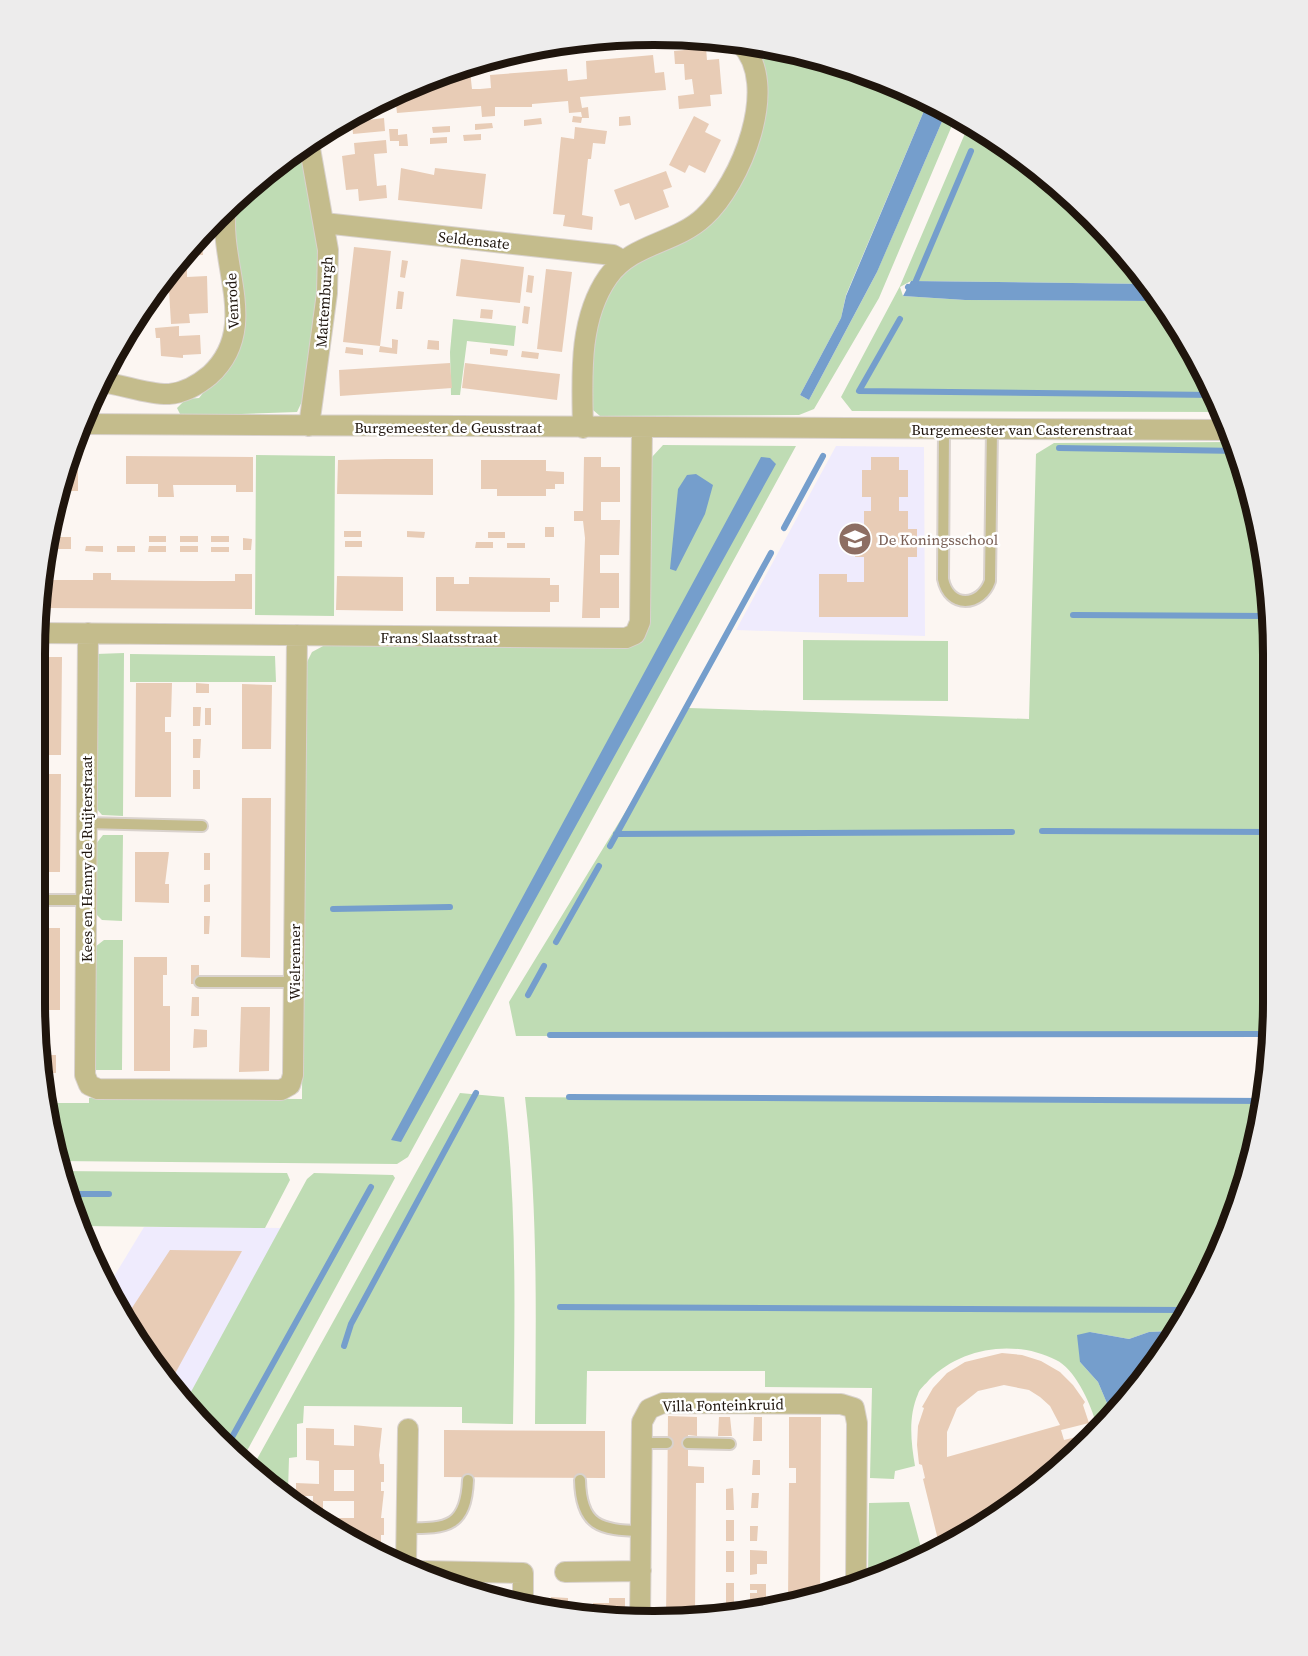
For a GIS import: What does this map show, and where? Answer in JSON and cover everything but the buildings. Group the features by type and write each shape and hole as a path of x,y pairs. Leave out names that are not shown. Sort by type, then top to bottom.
{"street":[{"path":"583,428 583,367 589,320 599,292 622,260 645,246 687,230 703,218 730,186 746,148 756,104 756,77 748,53"},
{"name":"Mattemburgh","path":"309,426 327,293 328,250 311,152"},
{"name":"Venrode","path":"109,384 167,394 186,390 204,380 229,351 236,331 225,221"},
{"name":"Seldensate","path":"324,223 613,255 622,260"},
{"path":"163,425 167,394"},
{"name":"Burgemeester de Geusstraat","path":"90,424 815,428"},
{"name":"Frans Slaatsstraat","path":"46,633 626,638 635,634 640,622 642,428"},
{"name":"Burgemeester van Casterenstraat","path":"815,428 1220,430"},
{"name":"Kees en Henny de Ruijterstraat","path":"88,633 85,1075 89,1085"},
{"name":"Wielrenner","path":"89,1085 98,1089 281,1090 290,1085 293,1075 297,635"},
{"name":"Villa Fonteinkruid","path":"640,1611 642,1422 649,1409 663,1403 841,1404 854,1408 857,1423 856,1577"},
{"path":"406,1558 408,1429"},
{"path":"438,1571 523,1573 523,1596"},
{"path":"565,1572 641,1571"}],"lane":[{"path":"944,428 943,579 949,594 960,601 967,602 981,596 990,581 992,428"},
{"path":"86,823 202,826"},
{"path":"45,900 86,900"},
{"path":"200,982 294,982"},
{"path":"642,1443 667,1443"},
{"path":"688,1443 730,1444"},
{"path":"406,1528 436,1529 455,1520 466,1504 468,1480"},
{"path":"580,1480 581,1502 592,1521 607,1529 641,1531"}],"shaded area":[{"name":"De Koningsschool","path":"836,446 924,447 925,636 736,630"},
{"path":"144,1227 282,1228 190,1397 148,1340 112,1279"}],"green space":[{"path":"751,53 812,66 850,77 925,109 846,295 841,318 800,395 809,400 876,274 943,119 953,124 879,298 814,409 799,415 600,416 593,410 590,382 591,353 598,317 611,287 631,263 703,231 726,206 747,168"},
{"path":"966,132 1025,171 1056,196 1112,252 1138,284 911,281 900,287 903,296 965,300 1150,301 1181,350 1213,412 852,411 841,397 900,286"},
{"path":"304,156 319,235 319,294 306,393 297,412 181,416 177,408 186,399 199,398 231,359 233,214 252,196"},
{"path":"453,319 516,326 514,346 467,341 460,395 451,395 450,352"},
{"path":"1225,442 1231,458 1251,535 1262,614 1262,1037 516,1036 509,1002 689,708 1029,719 1036,454 1054,443"},
{"path":"663,445 796,446 408,1157 397,1164 66,1161 54,1103 89,1103 89,1098 302,1099 304,668 312,652 325,645 630,647 649,623 652,457"},
{"path":"256,455 335,456 334,616 255,615"},
{"path":"803,640 948,641 948,701 803,700"},
{"path":"124,653 123,816 102,815 95,807 96,654"},
{"path":"130,654 275,656 276,682 130,682"},
{"path":"103,835 123,835 122,921 102,920 95,913 95,845"},
{"path":"104,940 123,940 122,1070 94,1070 95,947"},
{"path":"460,1093 504,1097 513,1219 513,1424 462,1423 462,1407 304,1406 303,1423 297,1424 297,1457 289,1458 288,1489 255,1462"},
{"path":"525,1097 1254,1103 1242,1160 1217,1235 1181,1307 1166,1331 1149,1332 1129,1339 1090,1332 1080,1362 1098,1382 1109,1407 1098,1419 1095,1420 1075,1378 1063,1364 1056,1360 1040,1353 1006,1348 972,1354 942,1369 920,1390 912,1421 915,1466 895,1471 894,1479 870,1478 872,1388 765,1387 765,1371 587,1371 586,1424 535,1424 536,1301"},
{"path":"69,1171 287,1173 290,1180 265,1228 88,1226"},
{"path":"314,1173 393,1175 395,1178 245,1454 189,1395 307,1179"},
{"path":"909,1502 921,1549 868,1572 869,1503"}],"water":[{"path":"925,109 943,119 877,272 809,400 800,395 841,318 846,296"},
{"path":"911,281 1138,284 1150,301 965,300 903,296"},
{"path":"761,457 770,458 776,464 401,1142 391,1140"},
{"path":"696,474 713,485 705,514 676,571 670,569 678,489 687,475"},
{"path":"1166,1331 1137,1373 1109,1407 1098,1382 1080,1362 1077,1335 1090,1332 1129,1339 1149,1332"}],"waterway":[{"path":"908,287 912,290 971,151"},
{"path":"900,319 859,391 1205,395"},
{"path":"1059,448 1228,451"},
{"path":"784,528 823,456"},
{"path":"610,846 771,553"},
{"path":"1073,615 1262,616"},
{"path":"1042,831 1263,832"},
{"path":"616,834 1012,832"},
{"path":"556,942 599,866"},
{"path":"333,909 450,907"},
{"path":"528,995 544,966"},
{"path":"550,1035 1262,1034"},
{"path":"344,1346 351,1324 476,1093"},
{"path":"569,1097 1255,1101"},
{"path":"230,1440 371,1187"},
{"path":"76,1194 109,1194"},
{"path":"560,1307 1179,1310"}],"place":[{"name":"De Koningsschool","path":"855,539"}]}
